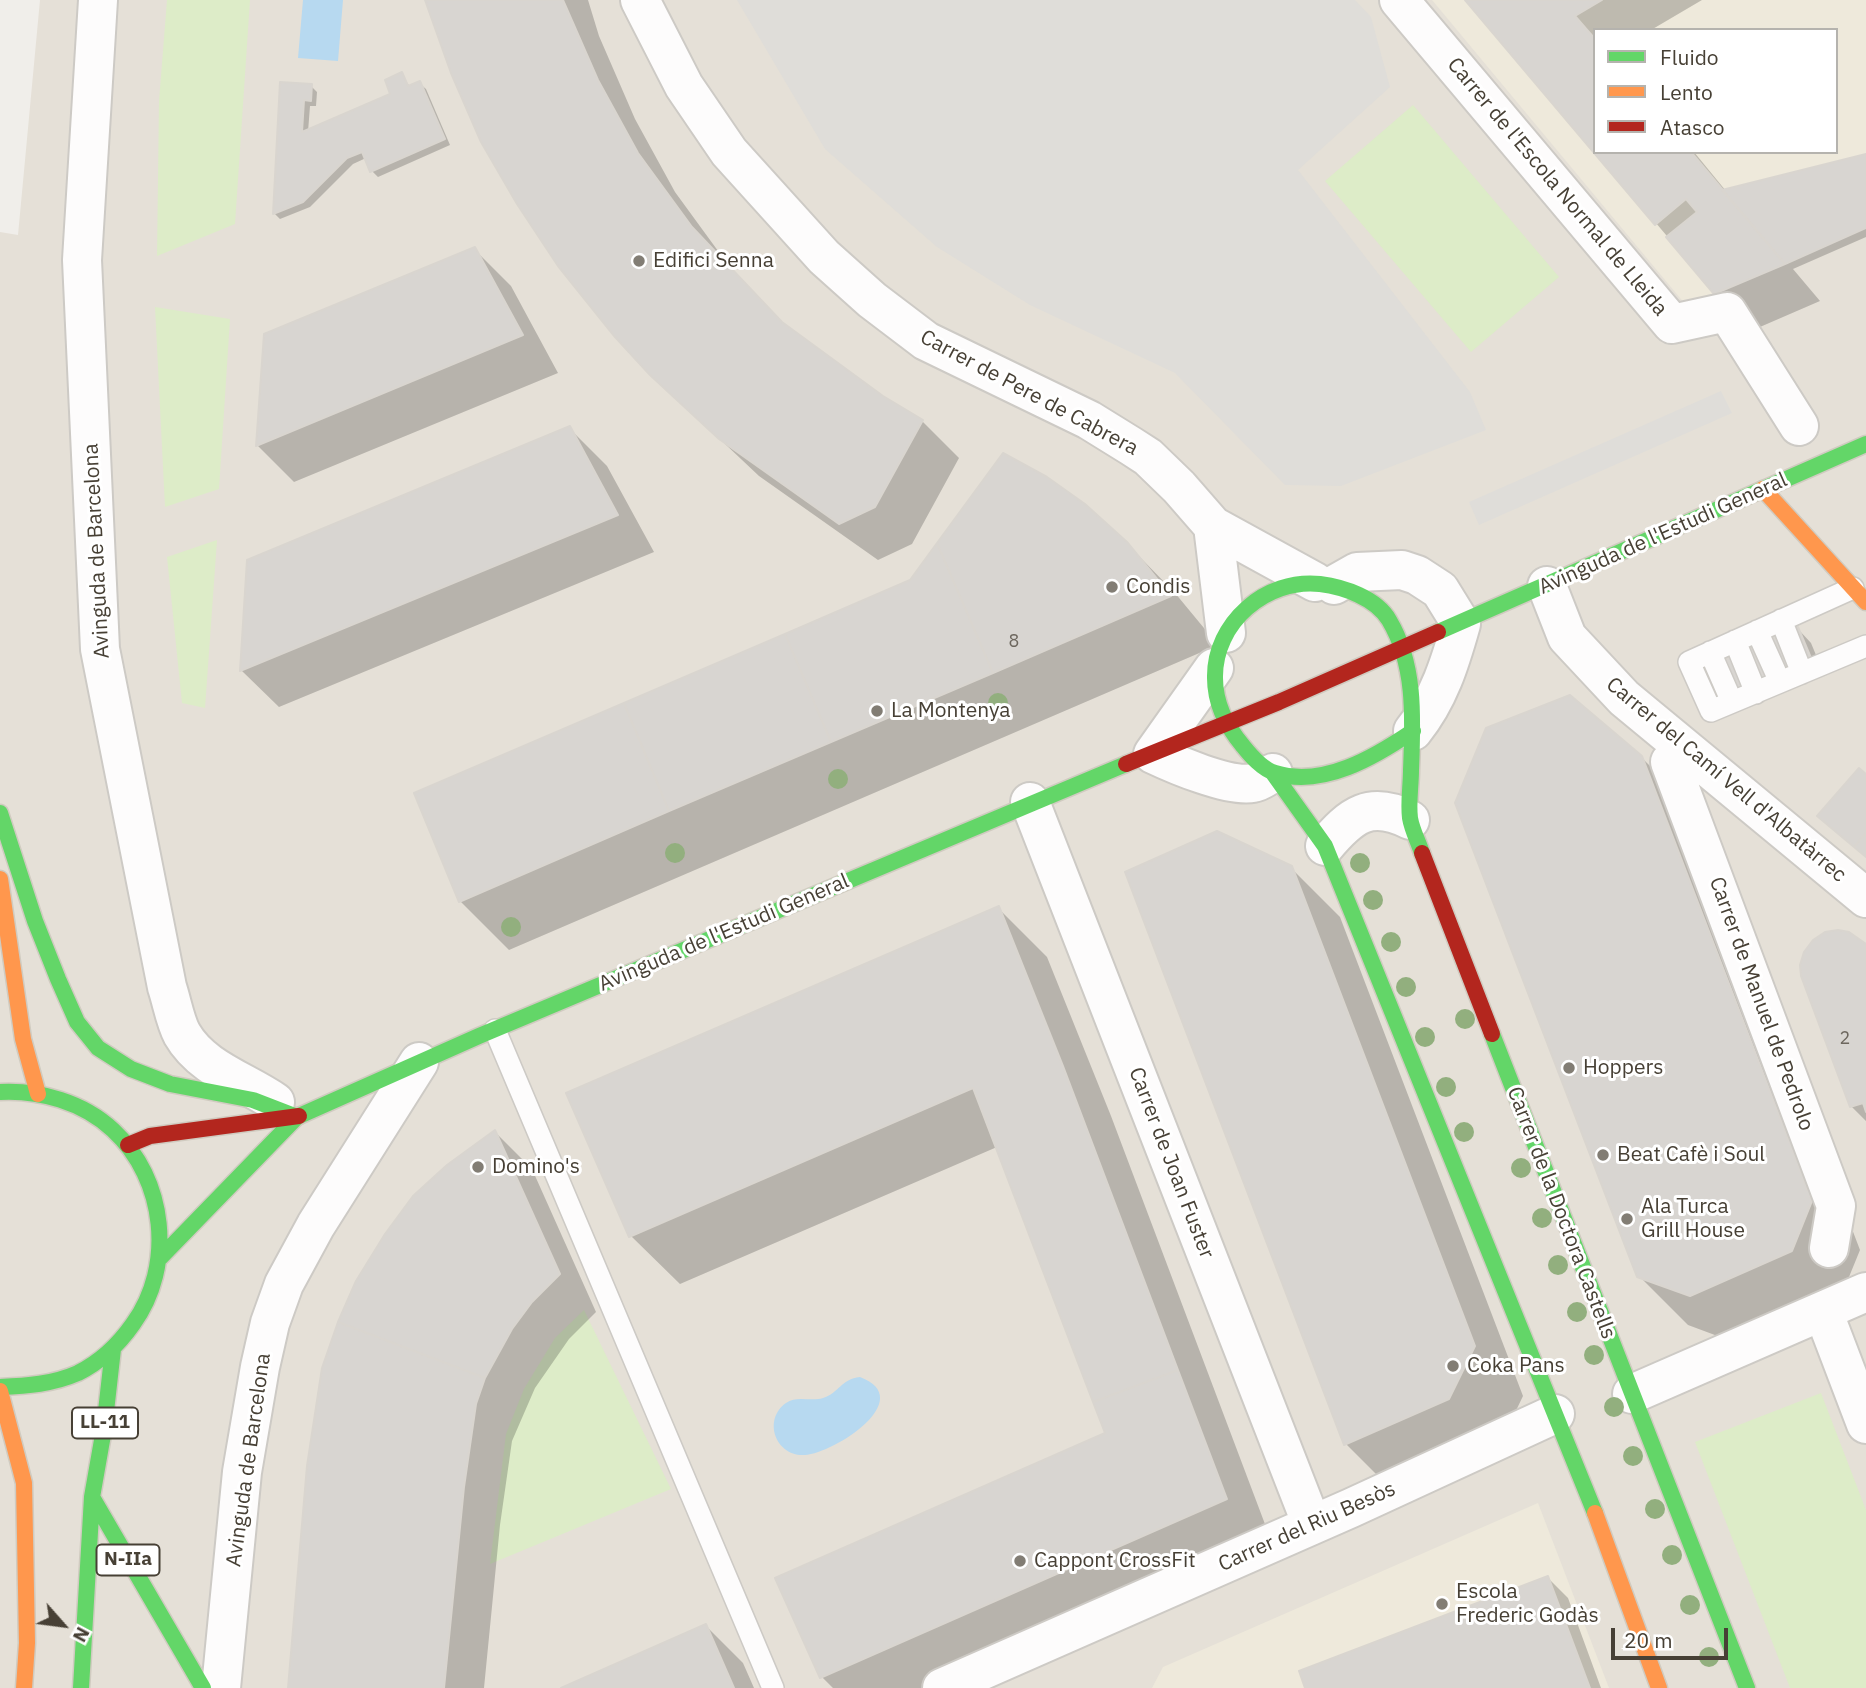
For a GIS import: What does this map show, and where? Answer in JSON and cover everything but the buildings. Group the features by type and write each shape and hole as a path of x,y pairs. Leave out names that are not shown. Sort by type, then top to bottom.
{"main road":[{"name":"Avinguda de l'Estudi General","path":"128,1145 150,1136 297,1117 419,1062 1030,802 1153,754 1461,624 1866,444"},
{"path":"1763,489 1859,595"},
{"path":"1324,583 1288,585 1263,595 1242,611 1226,633 1214,668 1217,705 1226,723 1253,757 1273,773 1325,846 1590,1499 1659,1688"},
{"name":"Carrer de la Doctora Castells","path":"1324,583 1357,594 1386,614 1403,648 1409,680 1413,731 1409,820 1747,1688"},
{"path":"1273,773 1302,776 1338,771 1388,749 1413,731"},
{"path":"0,813 35,921 58,979 77,1022 98,1048 131,1069 170,1084 253,1100 297,1117"},
{"path":"0,879 23,1039 38,1094"},
{"name":"LL-11","path":"0,1093 38,1094 64,1100 88,1111 109,1127 128,1145 145,1170 156,1198 161,1228 160,1258 155,1284 130,1330 113,1349 88,1367 60,1380 30,1387 0,1389 24,1483 27,1643 24,1688"},
{"name":"Avinguda de l'Estudi General","path":"160,1258 297,1117"},
{"name":"LL-11","path":"81,1688 92,1497 104,1429 113,1349"},
{"name":"N-IIa","path":"92,1497 203,1688"}],"street":[{"name":"Avinguda de Barcelona","path":"98,0 82,260 100,649 167,987 182,1034 202,1059 255,1088 297,1117"},
{"name":"Carrer de Pere de Cabrera","path":"640,0 684,86 729,152 824,257 888,313 926,341 1089,420 1148,457 1213,526 1324,583"},
{"name":"Carrer de l'Escola Normal de Lleida","path":"1399,0 1672,324 1727,312 1799,426"},
{"path":"1213,526 1226,633"},
{"path":"1324,583 1357,572 1402,569 1440,590 1461,624 1450,666 1430,707 1413,731"},
{"name":"Carrer del Camí Vell d'Albatàrrec","path":"1547,586 1567,637 1624,698 1866,898"},
{"path":"1214,668 1153,754 1201,775 1228,780 1253,783 1273,773"},
{"name":"Carrer de Manuel de Pedrolo","path":"1670,762 1836,1206 1829,1248"},
{"name":"Carrer de Joan Fuster","path":"1030,802 1312,1525"},
{"path":"1325,846 1341,827 1360,814 1375,809 1394,812 1409,820"},
{"name":"Avinguda de Barcelona","path":"221,1688 243,1472 270,1323 284,1284 316,1225 419,1062"},
{"path":"1632,1394 1866,1292"},
{"path":"1823,1311 1866,1424"},
{"name":"Carrer del Riu Besòs","path":"942,1688 1312,1525 1555,1414"}],"lane":[{"path":"1859,595 1781,620 1689,662 1711,711 1866,646"},
{"path":"1781,620 1802,673"},
{"path":"1757,631 1780,682"},
{"path":"1735,641 1756,693"},
{"path":"495,1030 773,1688"}],"shaded area":[{"path":"40,0 1866,0 1866,1688 0,1688 0,232 18,235"},
{"path":"737,0 1355,0 1371,17 1390,87 1298,170 1470,392 1486,430 1341,486 1285,485 1175,373 1030,305 937,247 825,149"},
{"path":"1432,0 1866,0 1866,228 1685,304"},
{"path":"1721,391 1732,413 1479,525 1469,502"},
{"name":"Escola Frederic Godàs","path":"1538,1503 1609,1688 1152,1688 1163,1667"}],"green space":[{"path":"167,0 250,0 235,224 157,256 159,101"},
{"path":"1413,105 1559,277 1471,352 1325,181"},
{"path":"155,307 230,319 219,489 165,507"},
{"path":"217,540 205,708 182,703 167,557"},
{"path":"584,1310 671,1489 490,1564 506,1434 524,1389 555,1338"},
{"path":"1821,1393 1866,1510 1866,1688 1790,1688 1695,1442"}],"water":[{"path":"303,0 343,0 338,61 298,58"},
{"path":"860,1377 876,1387 880,1398 876,1411 866,1424 818,1452 795,1454 780,1444 774,1427 775,1419 786,1403 795,1399 823,1398 848,1380"}],"traffic: fast":[{"path":"1438,632 1866,444"},
{"path":"1413,731 1398,741 1382,751 1365,760 1330,773 1293,777 1270,771 1257,762 1237,739 1220,706 1215,678 1223,639 1247,608 1281,588 1300,584 1320,584 1349,591 1368,600 1383,612 1398,637 1408,674 1412,731 1412,751 1409,812 1422,853"},
{"path":"299,1116 479,1036 1126,764"},
{"path":"1273,773 1325,846 1595,1513"},
{"path":"0,813 35,921 58,979 77,1022 98,1048 131,1069 170,1084 253,1100 297,1117"},
{"path":"1492,1034 1747,1688"},
{"path":"0,1092 30,1093 60,1100 101,1120 131,1150 144,1173 154,1198 159,1224 155,1276 146,1301 133,1324 115,1345 94,1364 69,1377 40,1384 0,1387"},
{"path":"160,1258 297,1117"},
{"path":"81,1688 92,1497 104,1429 113,1349"},
{"path":"92,1497 203,1688"}],"traffic: slow":[{"path":"1763,489 1866,602"},
{"path":"0,879 23,1039 38,1094"},
{"path":"0,1391 24,1483 27,1643 24,1688"},
{"path":"1595,1513 1659,1688"}],"traffic: jam":[{"path":"1126,764 1279,702 1438,632"},
{"path":"1422,853 1492,1034"},
{"path":"128,1145 150,1136 299,1116"}],"place":[{"name":"Edifici Senna","path":"639,261"},
{"name":"Condis","path":"1112,587"},
{"name":"La Montenya","path":"877,711"},
{"name":"Hoppers","path":"1569,1068"},
{"name":"Beat Cafè i Soul","path":"1603,1155"},
{"name":"Domino's","path":"478,1167"},
{"name":"Ala Turca Grill House","path":"1627,1219"},
{"name":"Coka Pans","path":"1453,1366"},
{"name":"Cappont CrossFit","path":"1020,1561"},
{"name":"Escola Frederic Godàs","path":"1442,1604"}]}
